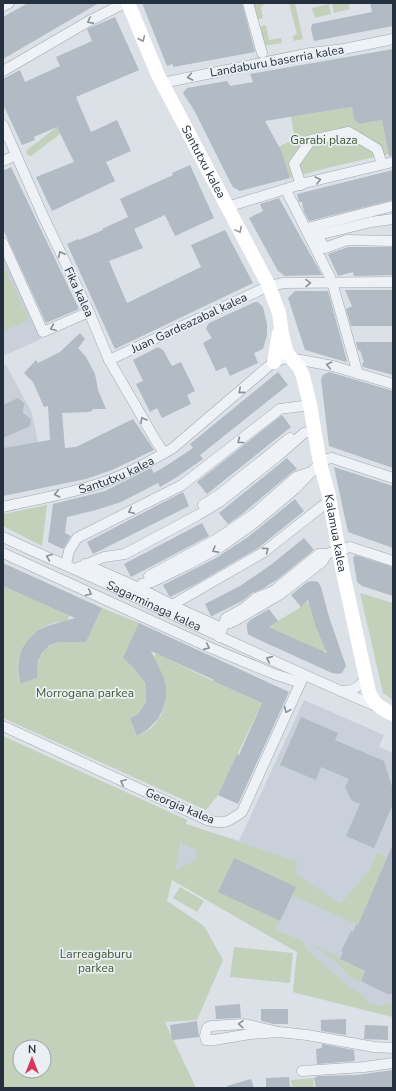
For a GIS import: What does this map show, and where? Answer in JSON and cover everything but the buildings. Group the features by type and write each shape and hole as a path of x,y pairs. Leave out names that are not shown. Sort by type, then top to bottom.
{"street":[{"path":"3,6 9,3"},
{"path":"3,71 89,22 126,3"},
{"name":"Santutxu kalea","path":"126,3 162,84 269,286 278,313 284,344 290,358"},
{"path":"248,3 262,53"},
{"name":"Landaburu baserria kalea","path":"162,84 311,53 344,49 393,39"},
{"name":"Fika kalea","path":"3,125 43,216 89,312 109,360 164,453"},
{"path":"301,185 294,164 312,140 348,132 377,149 382,164"},
{"path":"3,161 16,155"},
{"path":"227,207 301,185 393,162"},
{"path":"288,194 313,237 331,280 358,374"},
{"path":"393,206 312,227 313,237 325,248 347,240 393,241"},
{"path":"313,237 371,222 393,219"},
{"path":"3,243 43,332 89,312"},
{"name":"Juan Gardeazabal kalea","path":"109,360 269,286 284,283 331,280 393,282"},
{"name":"Santutxu kalea","path":"3,507 102,483 126,473 173,448 272,364 279,321"},
{"path":"272,364 290,358 333,366 393,384"},
{"name":"Kalamua kalea","path":"290,358 299,367 303,376 310,405 309,432 315,467 329,502 333,552 369,692 372,700 387,711"},
{"path":"75,564 77,538 182,485 280,410 310,405"},
{"path":"75,564 125,554 221,501 309,432"},
{"path":"141,586 189,564 222,546 253,524 295,489 315,467 327,458 332,458 393,478"},
{"path":"172,605 264,552 329,502"},
{"name":"Sagarminaga kalea","path":"3,536 75,564 222,629 304,675 387,711"},
{"path":"75,564 141,586 172,605 222,629 279,595 333,552 350,547 393,561"},
{"name":"Sagarminaga kalea","path":"3,553 211,648 274,674 295,681 304,675"},
{"name":"Georgia kalea","path":"3,726 207,820 217,823 228,822 242,812 304,675"},
{"path":"339,691 349,692 358,688 366,677"},
{"path":"279,1032 250,1034 214,1040 206,1040 205,1036 207,1028 211,1026 220,1024 244,1024 279,1032 307,1035 374,1047 393,1048"},
{"path":"302,1071 364,1067 393,1063"}],"shaded area":[{"path":"3,255 41,339 3,356"},
{"path":"6,365 32,413 38,443 3,448 3,366"},
{"path":"304,700 384,735 379,747 393,753 393,1017 293,992 297,952 173,878 186,824 239,841"}],"green space":[{"path":"251,3 266,3 261,7 263,18 255,20"},
{"path":"289,3 295,3 303,39 294,41 293,36 297,34"},
{"path":"332,3 348,3 350,9 334,13"},
{"path":"329,4 331,14 315,18 312,8"},
{"path":"264,25 266,26 269,40 281,38 282,43 263,46 259,28"},
{"name":"Garabi plaza","path":"352,107 354,120 360,124 382,120 389,154 290,178 282,152 278,147 295,139 291,117"},
{"path":"57,127 60,134 31,156 26,153 27,150"},
{"path":"3,264 29,320 3,331"},
{"path":"47,505 42,546 3,526 3,514"},
{"name":"Morrogana parkea","path":"3,586 70,615 67,622 55,623 42,628 29,640 20,656 18,665 20,684 37,678 40,657 50,646 66,641 86,642 102,608 139,623 128,661 141,676 146,686 147,694 141,711 130,718 137,736 148,730 157,722 162,713 165,702 163,680 153,659 156,653 262,703 218,795 206,810 3,718"},
{"path":"360,593 393,603 393,700 383,693"},
{"path":"307,602 309,603 326,650 324,652 271,628 271,625"},
{"name":"Larreagaburu parkea","path":"3,736 187,820 186,824 298,862 294,873 340,904 370,870 377,853 387,858 358,925 292,895 296,887 234,858 218,892 280,921 275,930 303,941 307,950 350,988 361,994 370,1004 380,1006 385,1004 393,1005 393,1017 293,992 297,952 172,880 167,901 204,926 223,960 197,1020 165,1022 196,1088 3,1088","holes":["181,843 195,849 197,853 196,860 175,871"]},
{"path":"180,887 204,901 197,912 173,898"},
{"path":"309,943 341,958 340,960 365,971 361,981 351,977 336,962"},
{"path":"234,947 293,953 290,983 230,977"},
{"path":"313,1078 314,1088 292,1088 291,1080"}]}
